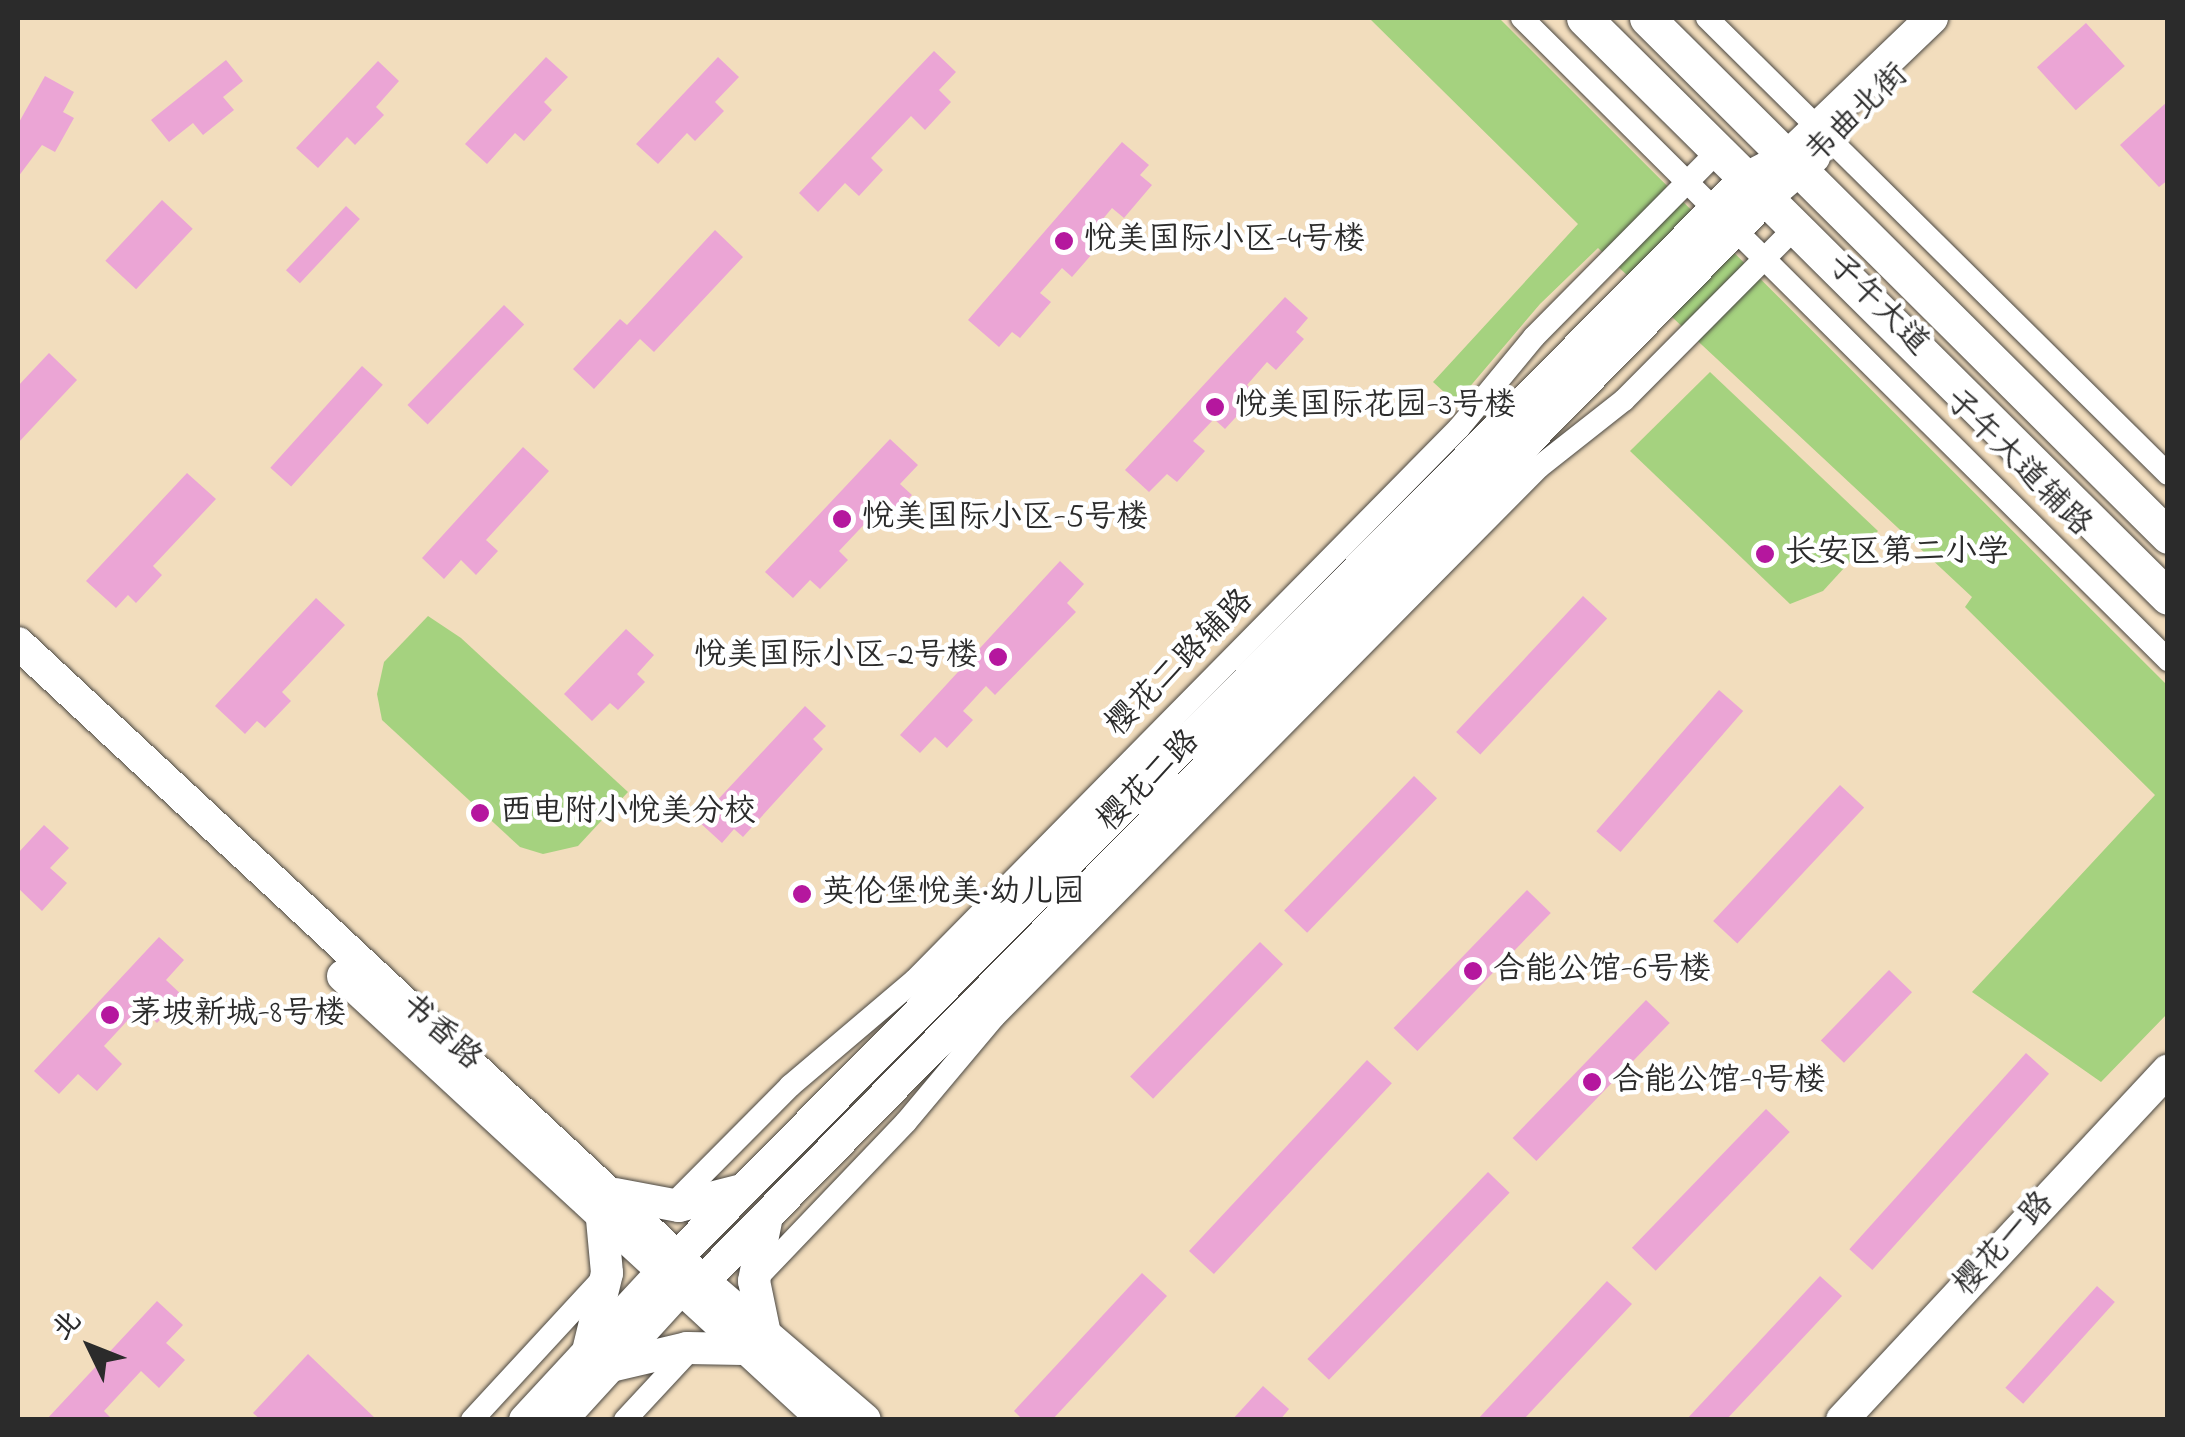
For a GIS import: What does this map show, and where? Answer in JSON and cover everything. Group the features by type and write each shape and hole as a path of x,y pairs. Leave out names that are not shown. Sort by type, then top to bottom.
{"main road":[{"name":"子午大道","path":"1584,18 2168,596"},
{"name":"子午大道","path":"1646,18 2168,536"},
{"name":"韦曲北街","path":"1794,164 1932,18"},
{"name":"韦曲北街","path":"1824,134 1959,18"},
{"name":"樱花二路","path":"524,1420 600,1358 759,1201 1756,188 1794,164"},
{"name":"书香路","path":"18,644 754,1342 824,1420"},
{"name":"书香路","path":"18,673 608,1206"},
{"name":"樱花一路","path":"1842,1420 2168,1070"},
{"path":"759,1201 754,1342 600,1358 608,1206 759,1201"},
{"name":"书香路","path":"754,1342 865,1420"},
{"name":"樱花二路","path":"561,1420 600,1358"}],"street":[{"name":"子午大道辅路","path":"1522,18 2168,660"},
{"path":"1708,18 2168,474"},
{"name":"樱花二路辅路","path":"672,1205 790,1086 914,980 1459,428 1534,336 1718,150"},
{"path":"754,1282 1036,975 1539,467 1624,400 1797,226"},
{"path":"472,1420 607,1273"},
{"path":"625,1420 692,1348"}],"green space":[{"path":"1369,18 1499,18 2167,685 2167,1014 2101,1082 1972,992 2155,795 1965,607 1972,597 1598,248 1540,304 1456,403 1433,382 1578,224"},
{"path":"1710,372 1878,531 1823,591 1790,604 1630,451"},
{"path":"428,616 461,638 628,792 578,846 543,854 520,847 382,720 377,694 384,662"}],"building":[{"path":"2086,23 2125,66 2076,110 2037,67"},
{"path":"934,51 956,72 939,90 951,102 925,130 911,116 871,158 883,170 859,196 845,183 818,212 799,193"},
{"path":"546,57 568,77 544,102 552,110 524,141 515,133 487,164 465,144"},
{"path":"718,57 739,77 715,102 724,111 695,141 687,133 658,164 636,144"},
{"path":"226,60 243,81 223,97 234,110 203,135 193,123 169,142 151,120"},
{"path":"378,61 399,81 376,107 384,115 355,145 347,137 318,168 296,148"},
{"path":"45,76 74,92 63,112 74,118 55,152 42,145 18,177 18,124"},
{"path":"2168,101 2168,180 2159,187 2120,145"},
{"name":"悦美国际小区-4号楼","path":"1122,142 1149,165 1140,175 1152,185 1124,218 1112,208 1088,237 1099,246 1072,277 1062,268 1040,293 1051,302 1020,338 1012,332 999,347 968,320"},
{"path":"162,200 193,229 136,289 105,261"},
{"path":"346,206 360,219 300,283 286,270"},
{"path":"715,230 743,257 654,352 640,339 594,389 573,369 620,319 627,325"},
{"name":"悦美国际花园-3号楼","path":"1285,297 1308,318 1296,332 1304,339 1276,370 1267,362 1247,385 1257,394 1225,429 1214,419 1193,441 1205,451 1177,482 1167,474 1149,492 1125,470"},
{"path":"504,305 524,324 428,424 407,405"},
{"path":"49,353 77,380 18,443 18,386"},
{"path":"362,366 383,385 291,487 270,468"},
{"name":"悦美国际小区-5号楼","path":"890,439 918,465 900,484 912,495 885,524 874,514 839,551 848,560 820,589 810,580 793,598 765,572"},
{"path":"523,447 549,471 486,540 498,551 476,575 461,560 444,579 422,558"},
{"path":"187,473 216,499 153,566 162,575 136,603 128,595 116,608 86,581"},
{"name":"悦美国际小区-2号楼","path":"1060,561 1084,584 1067,603 1076,612 995,695 986,686 963,711 973,720 947,748 935,737 920,753 900,735"},
{"path":"1583,596 1607,619 1480,755 1456,732"},
{"path":"316,598 345,625 282,692 291,701 265,728 257,721 245,734 215,706"},
{"path":"626,629 654,655 637,674 645,682 618,710 610,703 592,721 564,694"},
{"path":"1719,690 1743,711 1620,852 1596,831"},
{"path":"805,706 826,726 813,739 823,749 743,837 734,829 722,843 698,821"},
{"path":"1414,776 1437,798 1307,933 1284,911"},
{"path":"1840,785 1864,808 1737,944 1713,921"},
{"path":"44,825 69,848 50,868 67,883 42,911 18,888 18,853"},
{"name":"合能公馆-6号楼","path":"1527,890 1551,913 1417,1051 1394,1028"},
{"name":"茅坡新城-8号楼","path":"159,937 184,960 166,980 183,996 157,1023 140,1007 104,1046 122,1064 97,1091 78,1074 59,1094 34,1071"},
{"path":"1260,942 1283,964 1153,1099 1130,1077"},
{"path":"1889,970 1912,992 1844,1063 1821,1040"},
{"name":"合能公馆-9号楼","path":"1646,1000 1670,1023 1536,1161 1513,1138"},
{"path":"2026,1053 2049,1074 1872,1270 1849,1249"},
{"path":"1367,1060 1392,1083 1214,1274 1189,1251"},
{"path":"1766,1109 1790,1132 1656,1271 1632,1248"},
{"path":"1488,1172 1510,1193 1329,1380 1307,1359"},
{"path":"1142,1273 1167,1296 1052,1420 1023,1420 1014,1411"},
{"path":"1820,1276 1842,1296 1726,1420 1686,1420"},
{"path":"1607,1281 1632,1304 1523,1420 1477,1420"},
{"path":"2097,1286 2115,1302 2023,1404 2005,1388"},
{"path":"157,1301 183,1325 166,1343 185,1360 159,1388 141,1371 104,1411 113,1420 46,1420"},
{"path":"308,1354 377,1420 261,1420 253,1413"},
{"path":"1263,1386 1289,1409 1280,1420 1232,1420"}],"place":[{"name":"悦美国际小区-4号楼","path":"1064,241"},
{"name":"悦美国际花园-3号楼","path":"1215,407"},
{"name":"悦美国际小区-5号楼","path":"842,519"},
{"name":"长安区第二小学","path":"1765,554"},
{"name":"悦美国际小区-2号楼","path":"998,657"},
{"name":"西电附小悦美分校","path":"480,813"},
{"name":"英伦堡悦美·幼儿园","path":"802,894"},
{"name":"合能公馆-6号楼","path":"1473,971"},
{"name":"茅坡新城-8号楼","path":"110,1015"},
{"name":"合能公馆-9号楼","path":"1592,1082"}]}
